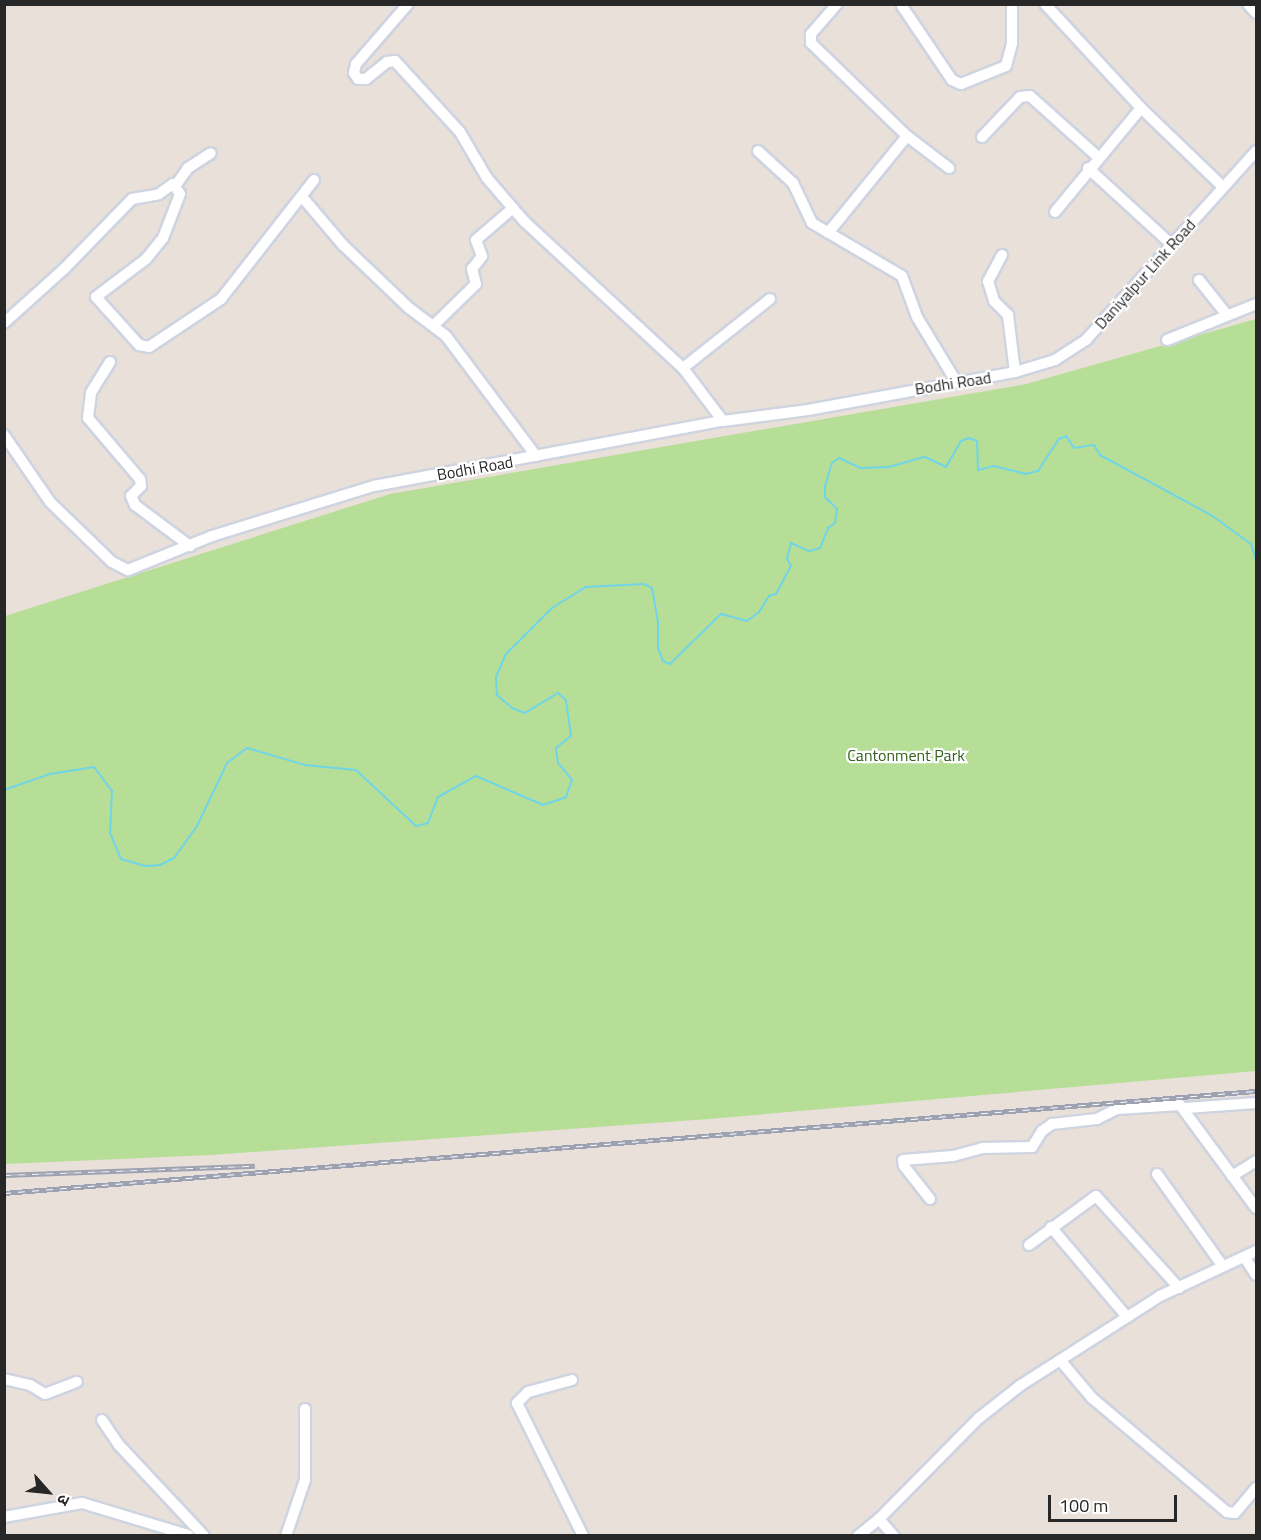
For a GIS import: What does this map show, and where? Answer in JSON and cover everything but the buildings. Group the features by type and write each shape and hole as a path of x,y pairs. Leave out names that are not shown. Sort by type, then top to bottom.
{"street":[{"path":"408,4 371,44 354,73 362,80 390,60 395,61 460,132 487,178 513,208 683,368 723,421"},
{"path":"837,4 811,34 811,43 907,136 949,168"},
{"path":"902,6 952,80 960,84 1006,66 1012,44 1012,4"},
{"path":"1045,4 1141,108 1223,187"},
{"path":"1248,4 1257,14"},
{"path":"982,137 1016,101 1030,96 1098,157"},
{"path":"1055,212 1088,168 1141,108"},
{"path":"828,233 907,136"},
{"path":"758,151 793,183 812,223 902,276 917,317 953,384"},
{"path":"4,323 64,269 132,199 159,194 176,185 188,168 211,153"},
{"name":"Daniyalpur Link Road","path":"1015,372 1055,360 1086,340 1223,187 1255,157"},
{"path":"1088,168 1171,244"},
{"path":"176,185 180,194 163,238 146,259 96,297 146,348 214,306 303,198 305,188 314,180"},
{"path":"303,198 343,245 409,308 435,324 536,456"},
{"path":"435,324 476,284 472,269 482,256 476,240 513,208"},
{"path":"1002,255 988,281 991,297 1008,315 1015,372"},
{"path":"1199,280 1227,315"},
{"path":"683,368 770,299"},
{"path":"1167,340 1257,304"},
{"path":"110,362 91,393 88,418 140,479 141,486 131,496 135,505 190,546"},
{"name":"Bodhi Road","path":"4,435 50,502 121,569 144,566 190,546 374,486 723,421 808,410 1015,372"},
{"path":"930,1199 904,1166 903,1160 953,1156 982,1148 1032,1147 1052,1124 1097,1119 1118,1109 1186,1108 1257,1103"},
{"path":"1186,1108 1190,1121 1257,1208"},
{"path":"1232,1176 1257,1161"},
{"path":"1157,1174 1222,1265"},
{"path":"1029,1245 1096,1196 1179,1288"},
{"path":"1051,1227 1127,1317"},
{"path":"858,1536 879,1519 979,1418 1060,1360 1127,1317 1179,1288 1222,1265 1245,1258 1257,1251"},
{"path":"1245,1258 1257,1275"},
{"path":"1060,1360 1092,1398 1227,1512 1235,1513 1257,1488"},
{"path":"4,1379 30,1385 45,1394 77,1382"},
{"path":"572,1380 528,1392 517,1402 583,1536"},
{"path":"286,1536 305,1480 305,1409"},
{"path":"102,1420 118,1444 190,1533"},
{"path":"4,1517 82,1503 204,1536"},
{"path":"879,1519 894,1536"}],"green space":[{"name":"Cantonment Park","path":"1256,319 1256,1071 709,1119 211,1155 5,1164 5,616 390,494 1026,384"}],"waterway":[{"path":"4,790 50,774 94,767 112,791 110,833 121,859 146,866 160,865 174,858 197,826 227,763 247,748 305,765 356,770 416,826 428,823 438,797 476,776 543,805 566,797 572,780 558,763 556,748 571,736 566,700 558,693 525,713 512,708 497,695 496,677 506,654 552,608 585,587 644,584 652,588 658,621 658,648 663,661 670,664 721,614 747,621 759,612 769,596 776,594 791,566 787,558 791,543 809,551 820,548 828,528 835,523 837,509 825,497 825,486 832,463 839,458 860,468 889,467 925,457 946,467 961,441 969,438 977,441 978,470 994,466 1025,474 1038,471 1059,439 1066,436 1074,448 1094,445 1100,455 1211,515 1251,544 1256,559"}],"railway":[{"path":"4,1193 1256,1091"},
{"path":"4,1175 255,1166"}]}
